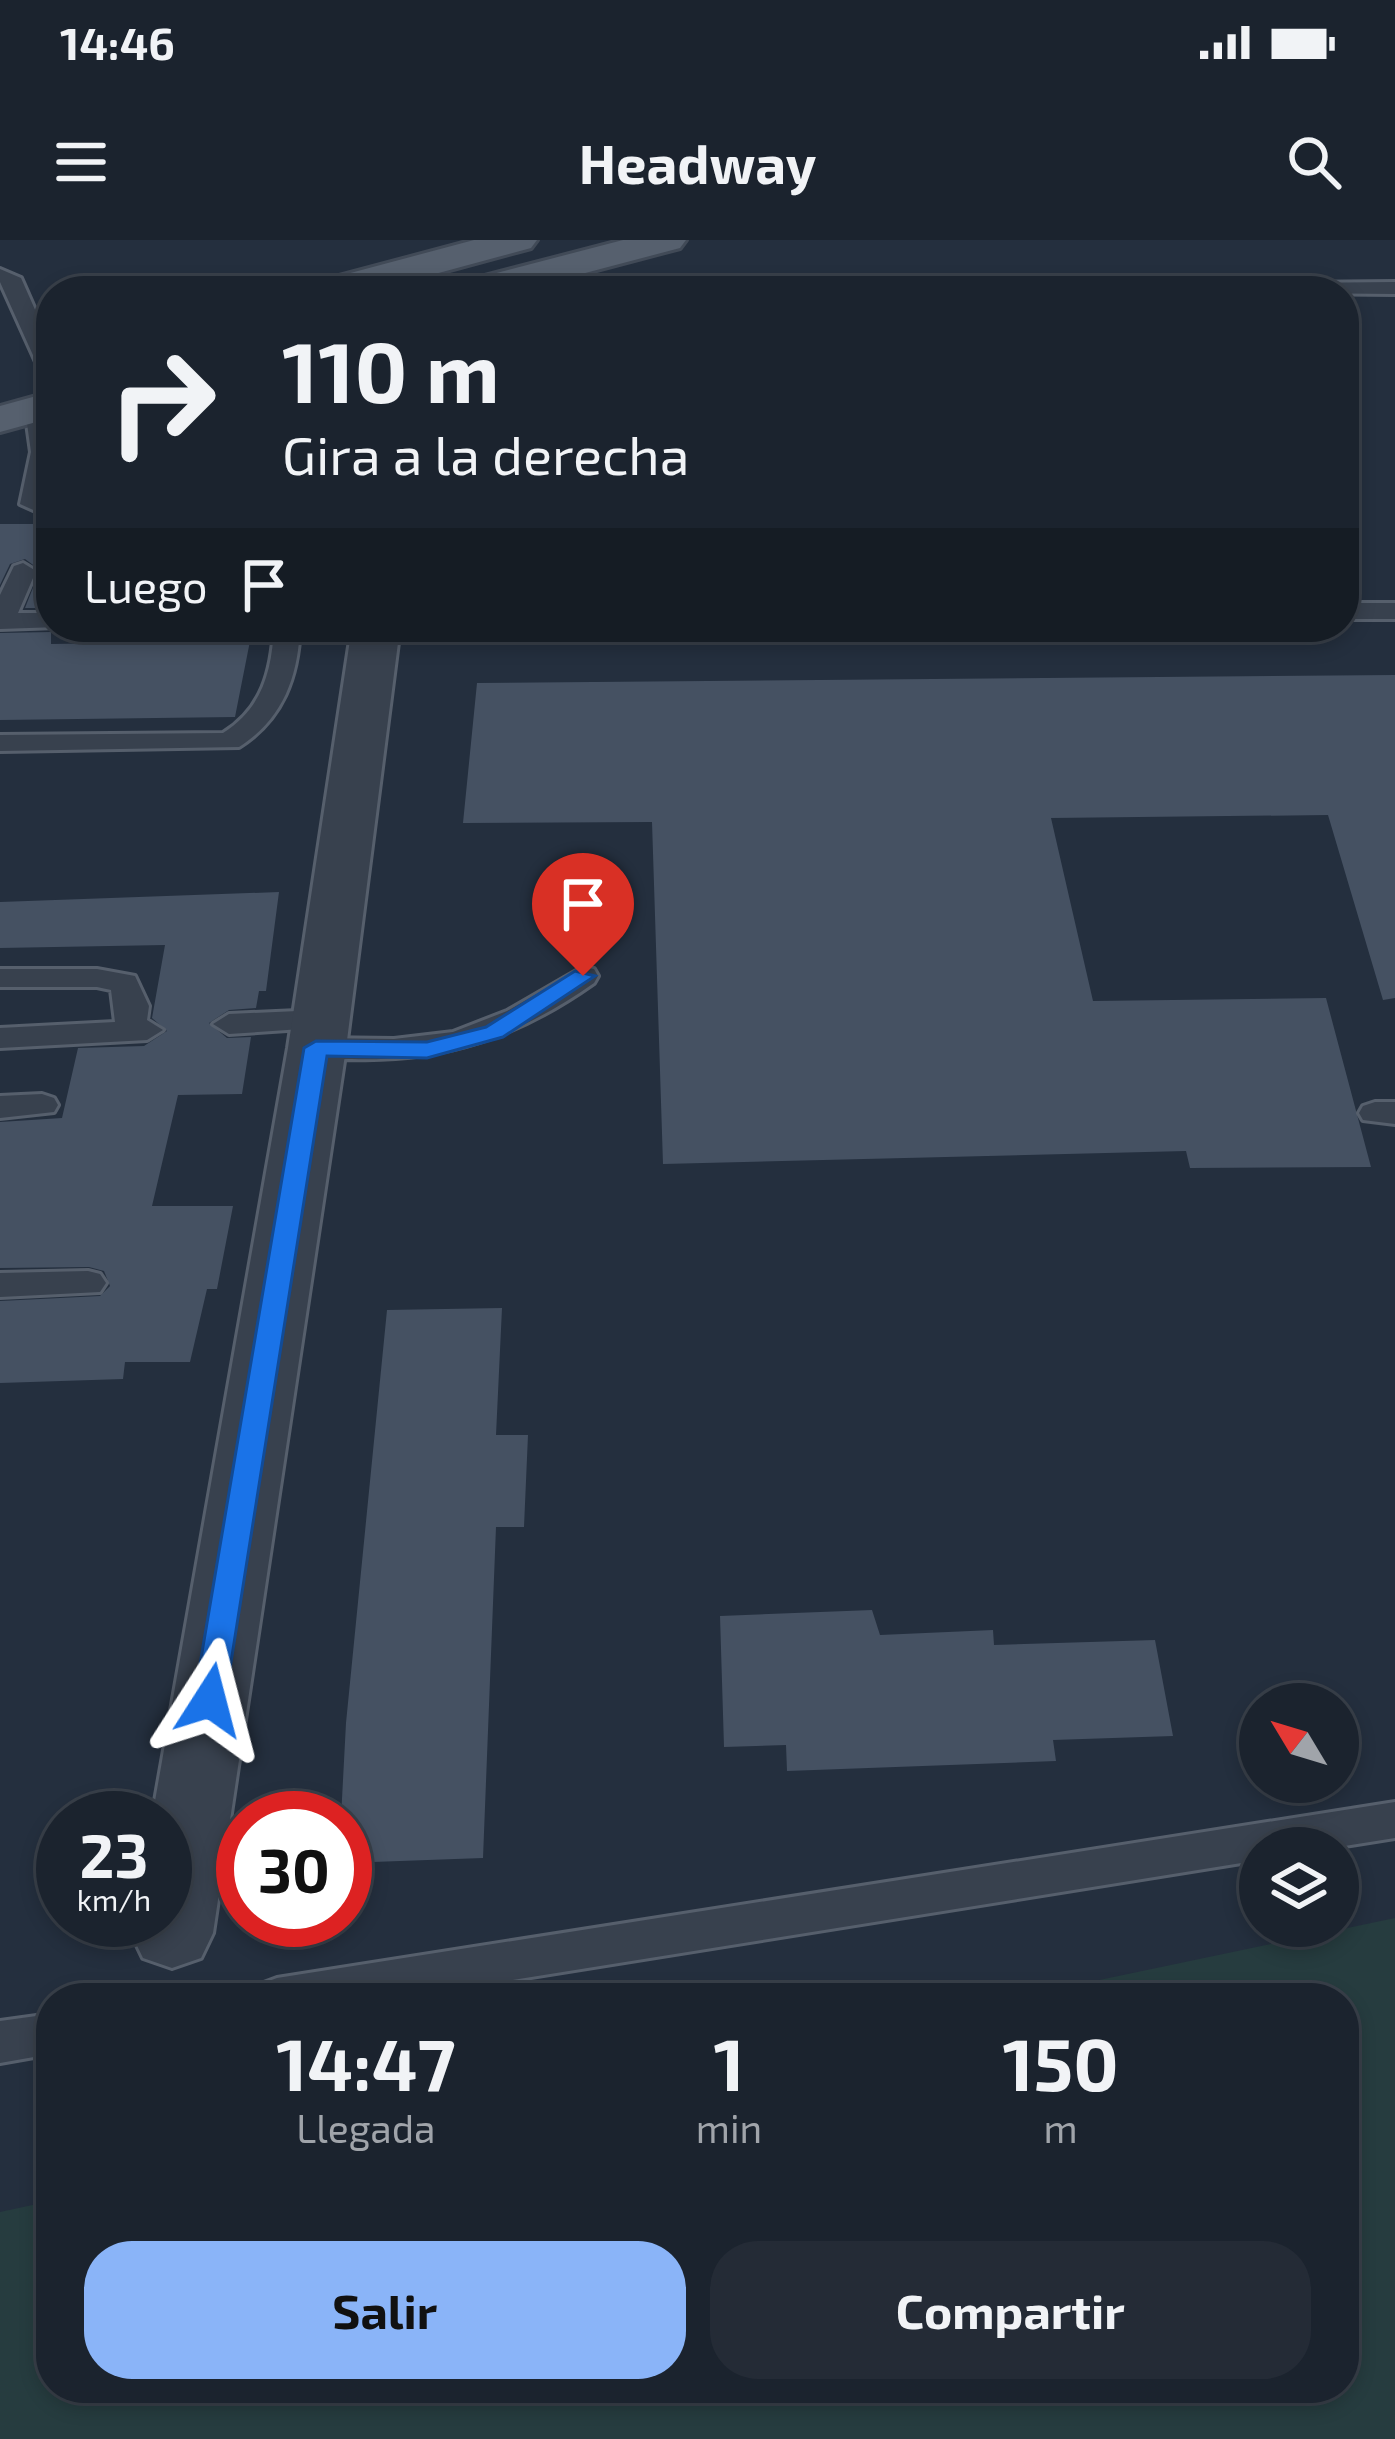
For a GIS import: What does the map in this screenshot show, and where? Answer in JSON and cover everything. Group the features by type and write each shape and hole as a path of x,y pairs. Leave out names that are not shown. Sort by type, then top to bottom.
{"main road":[{"path":"367,276 432,252 518,240"},
{"path":"530,276 667,240"}],"street":[{"path":"192,1810 318,1034 374,642"}],"lane":[{"path":"550,271 569,276"},
{"path":"0,275 10,278 24,303 34,389"},
{"path":"1359,288 1395,288"},
{"path":"23,571 1,621 36,621"},
{"path":"1359,611 1395,610"},
{"path":"0,743 229,741 248,732 274,703 284,642"},
{"path":"229,1024 427,1050 495,1032 583,976"},
{"path":"0,978 97,977 124,983 139,1030 0,1038"},
{"path":"0,1107 42,1105"},
{"path":"0,1285 88,1283"},
{"path":"371,1983 1395,1820"},
{"path":"0,2042 36,2036"}],"green space":[{"path":"1395,1918 1395,2439 0,2439 0,2212 36,2204 36,2403 1359,2403 1359,1983 1085,1983 1257,1947 1359,1947 1359,1926"}],"building":[{"path":"0,524 36,524 36,567 25,559 10,564 0,585"},
{"path":"36,580 36,608 25,608"},
{"path":"36,632 36,642 51,644 250,642 235,717 0,720 0,633"},
{"path":"1395,675 1395,998 1383,1000 1328,815 1051,818 1093,1001 1326,998 1371,1167 1190,1168 1186,1151 663,1164 652,822 463,823 477,683"},
{"path":"279,892 266,991 259,991 256,1008 229,1010 209,1023 227,1038 251,1037 242,1094 178,1095 152,1206 233,1206 217,1289 207,1289 190,1362 125,1362 123,1379 0,1383 0,1301 100,1296 110,1286 104,1271 89,1267 0,1268 0,1122 62,1118 78,1048 144,1046 167,1031 152,1018 165,945 0,948 0,902"},
{"path":"502,1308 496,1435 528,1435 524,1527 496,1527 483,1858 372,1862 372,1791 342,1791 387,1310"},
{"path":"872,1610 880,1635 993,1630 994,1645 1155,1640 1173,1736 1053,1740 1056,1761 787,1771 786,1745 724,1747 720,1616"}],"route":[{"path":"210,1700 316,1048 427,1050 495,1032 583,976"}]}
